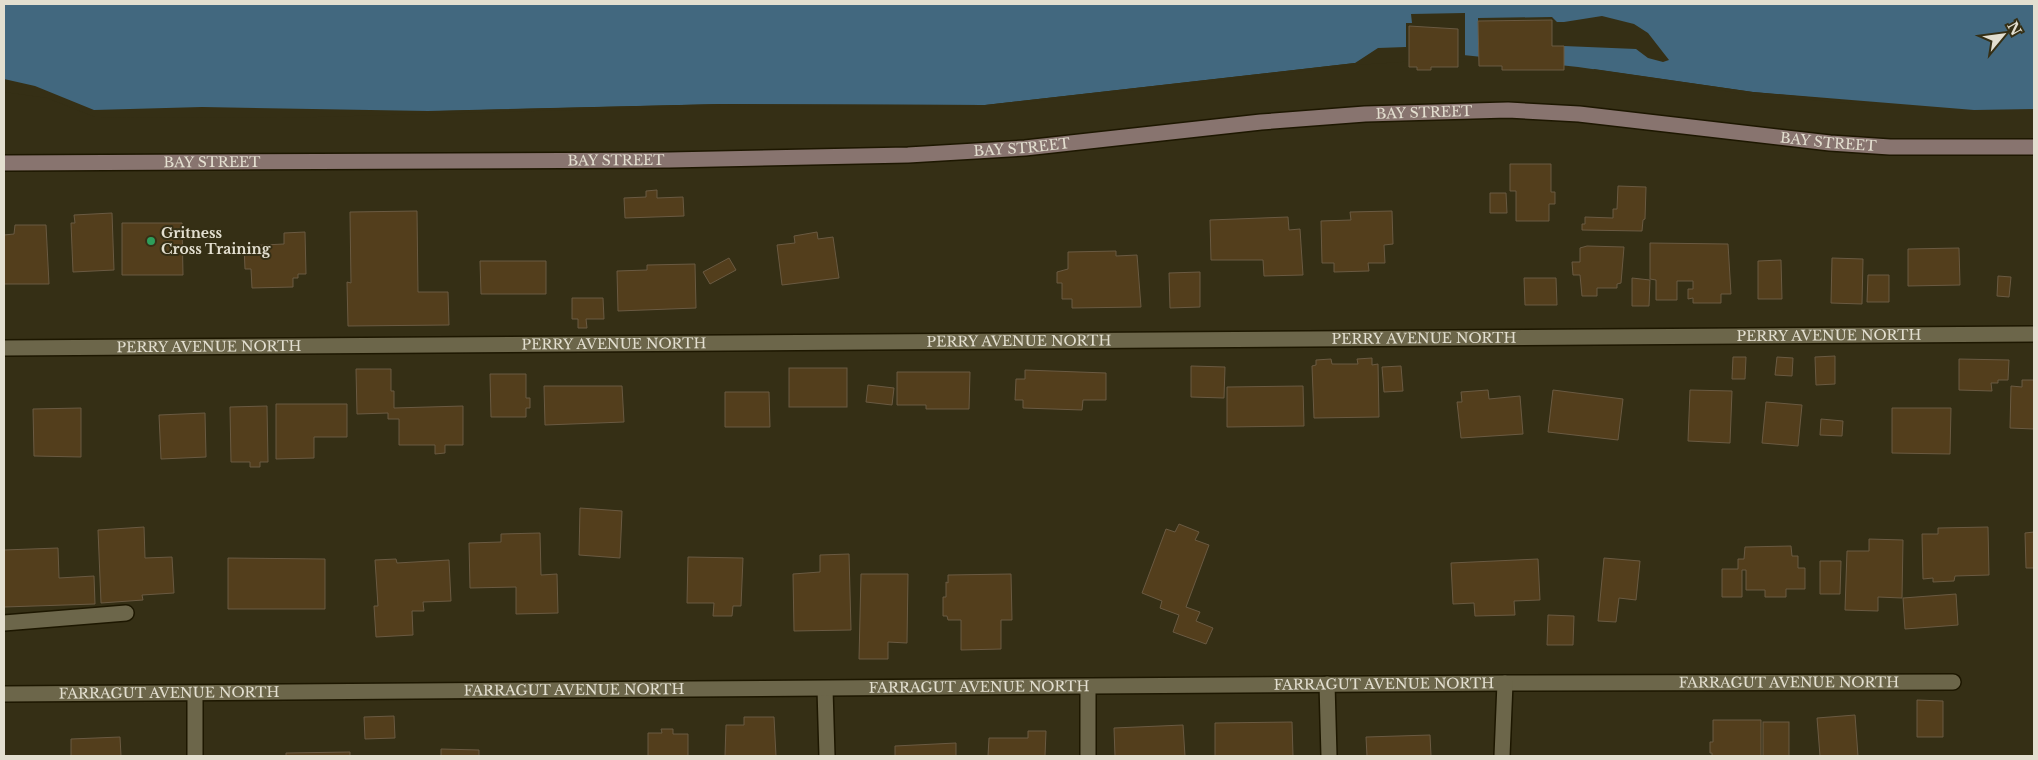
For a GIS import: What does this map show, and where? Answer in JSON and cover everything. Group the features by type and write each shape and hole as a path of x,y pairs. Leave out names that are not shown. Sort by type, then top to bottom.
{"main road":[{"name":"BAY STREET","path":"4,162 669,160 908,155 1025,148 1307,118 1467,110 1536,110 1830,143 1890,147 2034,147"}],"street":[{"name":"PERRY AVENUE NORTH","path":"4,348 2034,334"},
{"path":"4,623 126,613"},
{"path":"1502,756 1505,682"},
{"name":"FARRAGUT AVENUE NORTH","path":"4,694 1088,687 1505,682 1953,682"},
{"path":"1327,684 1328,756"},
{"path":"1088,687 1088,756"},
{"path":"825,689 827,756"},
{"path":"195,694 195,756"}],"water":[{"path":"4,4 2034,4 2034,109 1974,110 1753,92 1578,67 1463,55 1355,63 985,105 722,104 281,115 95,114 47,95 4,90"}],"pier":[{"path":"1465,13 1465,58 1355,65 985,107 722,106 281,118 95,117 47,98 4,92 4,79 35,86 94,110 202,107 428,111 722,104 985,105 1355,63 1378,48 1406,47 1406,23 1412,23 1411,14"},
{"path":"1602,16 1634,24 1648,33 1669,60 1663,62 1648,58 1636,49 1564,46 1564,68 1479,59 1478,18 1552,17 1557,22 1564,22"},
{"path":"1594,69 1753,92 1872,103 1873,105 1752,95 1592,71"}],"building":[{"path":"1552,20 1552,46 1564,46 1564,70 1502,70 1502,66 1479,66 1478,21"},
{"path":"1409,26 1458,29 1458,67 1431,67 1431,70 1417,70 1417,67 1409,67"},
{"path":"1510,164 1551,164 1551,192 1555,192 1555,204 1549,204 1549,221 1516,221 1516,191 1510,191"},
{"path":"1618,186 1646,187 1645,219 1643,220 1642,231 1582,230 1582,224 1585,224 1585,217 1613,218 1613,209 1617,209"},
{"path":"657,190 657,198 683,197 684,216 625,218 624,198 646,197 646,191"},
{"path":"1490,193 1506,193 1507,213 1490,213"},
{"path":"417,211 418,292 448,292 449,325 348,326 347,282 351,283 350,212"},
{"path":"1392,211 1393,244 1384,245 1385,263 1368,263 1369,271 1334,272 1334,263 1322,263 1321,221 1351,220 1350,212"},
{"path":"112,213 114,270 73,272 71,223 75,223 74,215"},
{"path":"1288,217 1289,230 1300,229 1303,275 1264,276 1263,260 1211,260 1210,220"},
{"path":"122,223 182,223 183,275 122,275"},
{"path":"15,225 46,225 49,284 4,284 4,235 14,234"},
{"path":"305,232 306,274 298,274 298,278 293,278 293,287 252,288 251,269 245,269 244,246 284,244 284,233"},
{"path":"817,232 818,239 833,237 839,278 782,285 777,245 795,243 794,236"},
{"path":"1650,243 1728,244 1731,294 1721,294 1721,303 1693,303 1693,298 1688,299 1688,289 1693,289 1693,281 1677,281 1677,300 1656,300 1656,280 1650,279"},
{"path":"1587,246 1624,247 1621,283 1617,284 1617,288 1597,288 1597,296 1582,296 1580,275 1573,275 1572,262 1580,262 1580,248"},
{"path":"1959,248 1960,285 1908,286 1908,249"},
{"path":"1116,251 1116,256 1137,255 1141,307 1072,308 1072,299 1062,299 1062,283 1057,283 1057,272 1068,269 1068,252"},
{"path":"729,258 736,270 710,284 703,272"},
{"path":"1832,258 1863,259 1862,304 1831,303"},
{"path":"1781,260 1782,299 1758,299 1758,261"},
{"path":"480,261 546,261 546,294 481,294"},
{"path":"695,264 696,308 618,311 617,271 647,270 647,265"},
{"path":"1200,272 1200,307 1170,308 1169,273"},
{"path":"1868,275 1889,275 1889,302 1867,302"},
{"path":"1998,276 2011,277 2009,297 1997,296"},
{"path":"1524,278 1556,278 1557,305 1525,305"},
{"path":"1632,278 1650,280 1649,306 1632,306"},
{"path":"572,298 603,298 604,319 586,319 587,328 578,328 578,319 572,319"},
{"path":"1835,356 1835,384 1816,385 1815,357"},
{"path":"1733,357 1746,357 1745,379 1732,379"},
{"path":"1777,357 1793,358 1792,376 1775,375"},
{"path":"1372,358 1372,365 1378,364 1379,417 1314,418 1312,366 1316,365 1316,360 1331,359 1332,364 1358,364 1357,359"},
{"path":"1959,359 2009,360 2008,380 1998,380 1998,383 1991,383 1992,391 1959,390"},
{"path":"1191,366 1225,367 1224,398 1191,397"},
{"path":"1401,366 1403,391 1384,392 1382,367"},
{"path":"789,368 847,368 847,407 789,407"},
{"path":"356,369 391,369 391,391 394,391 394,408 463,406 463,445 445,445 445,453 435,454 435,445 399,445 399,419 388,419 388,413 357,414"},
{"path":"1025,370 1106,373 1106,400 1083,400 1082,410 1023,408 1023,400 1015,400 1016,379 1025,379"},
{"path":"897,372 970,372 969,409 926,409 926,405 897,405"},
{"path":"490,374 526,374 526,398 530,398 530,408 526,408 526,417 491,417"},
{"path":"2022,380 2034,380 2034,429 2010,428 2011,386 2022,387"},
{"path":"868,385 894,388 892,405 866,402"},
{"path":"544,386 622,386 624,422 545,425"},
{"path":"1303,386 1304,426 1227,427 1227,387"},
{"path":"1488,390 1489,399 1520,396 1523,434 1461,438 1457,402 1462,402 1461,392"},
{"path":"1553,390 1623,399 1618,440 1548,432"},
{"path":"1690,390 1732,391 1730,443 1688,441"},
{"path":"725,392 769,392 770,427 725,427"},
{"path":"1766,402 1802,405 1798,446 1762,443"},
{"path":"276,404 347,404 347,437 314,437 314,458 276,459"},
{"path":"267,406 268,462 260,462 260,467 250,467 250,462 231,462 230,407"},
{"path":"81,408 81,457 34,456 33,409"},
{"path":"1892,408 1951,408 1950,454 1892,453"},
{"path":"205,413 206,457 161,459 159,415"},
{"path":"1821,419 1843,421 1842,436 1820,435"},
{"path":"580,508 622,511 620,558 579,555"},
{"path":"1179,524 1199,532 1195,540 1209,545 1186,607 1200,612 1196,621 1213,628 1206,644 1173,632 1179,615 1160,608 1162,601 1142,593 1166,529 1175,532"},
{"path":"144,527 145,558 172,557 174,593 142,595 143,600 101,603 98,530"},
{"path":"1988,527 1989,575 1955,576 1954,581 1933,582 1933,578 1923,579 1922,534 1938,534 1938,528"},
{"path":"2034,532 2034,568 2026,568 2025,533"},
{"path":"540,533 541,575 557,574 558,613 516,614 516,587 470,588 469,543 501,542 501,534"},
{"path":"1869,539 1903,540 1902,598 1878,597 1878,611 1845,610 1847,551 1869,551"},
{"path":"1791,546 1792,556 1798,556 1798,568 1805,568 1805,589 1786,589 1786,597 1765,597 1765,590 1746,590 1746,570 1742,570 1742,597 1722,597 1722,569 1738,569 1738,559 1744,559 1745,547"},
{"path":"58,548 59,578 94,576 95,604 4,607 4,550"},
{"path":"849,554 851,630 794,631 793,574 820,572 820,555"},
{"path":"688,557 743,558 741,606 733,606 732,616 713,616 714,603 687,603"},
{"path":"228,558 325,559 325,609 228,609"},
{"path":"1604,558 1640,561 1636,600 1619,598 1616,622 1598,621"},
{"path":"396,559 397,563 449,560 451,601 423,602 424,611 412,611 413,635 376,637 374,606 378,606 375,560"},
{"path":"1538,559 1540,600 1514,601 1515,615 1475,616 1474,603 1453,604 1451,563"},
{"path":"1820,561 1841,561 1840,594 1820,594"},
{"path":"861,574 908,574 907,643 888,642 888,659 859,659"},
{"path":"1011,574 1012,620 1001,620 1001,649 961,650 961,620 948,620 947,616 943,616 943,597 946,597 948,575"},
{"path":"1956,594 1958,625 1905,629 1903,598"},
{"path":"1548,615 1574,616 1573,645 1547,645"},
{"path":"1917,700 1943,701 1943,737 1917,737"},
{"path":"1855,715 1858,756 1820,756 1817,718"},
{"path":"394,716 395,738 365,739 364,717"},
{"path":"744,717 774,717 776,756 725,756 726,725 744,725"},
{"path":"1713,720 1761,720 1761,756 1712,756 1712,753 1710,753 1710,742 1713,742"},
{"path":"1292,722 1293,756 1215,756 1215,723"},
{"path":"1763,722 1789,722 1789,756 1763,756"},
{"path":"1183,725 1185,756 1115,756 1114,728"},
{"path":"661,729 673,729 673,734 688,734 688,756 648,756 648,733 662,733"},
{"path":"1028,731 1046,731 1045,756 988,756 989,738 1028,738"},
{"path":"1430,735 1431,756 1367,756 1366,737"},
{"path":"120,737 121,756 71,756 71,739"},
{"path":"956,743 956,756 895,756 895,746"},
{"path":"441,749 479,750 479,756 441,756"},
{"path":"350,752 350,756 286,756 286,753"}],"place":[{"name":"Gritness Cross Training","path":"151,241"}]}
